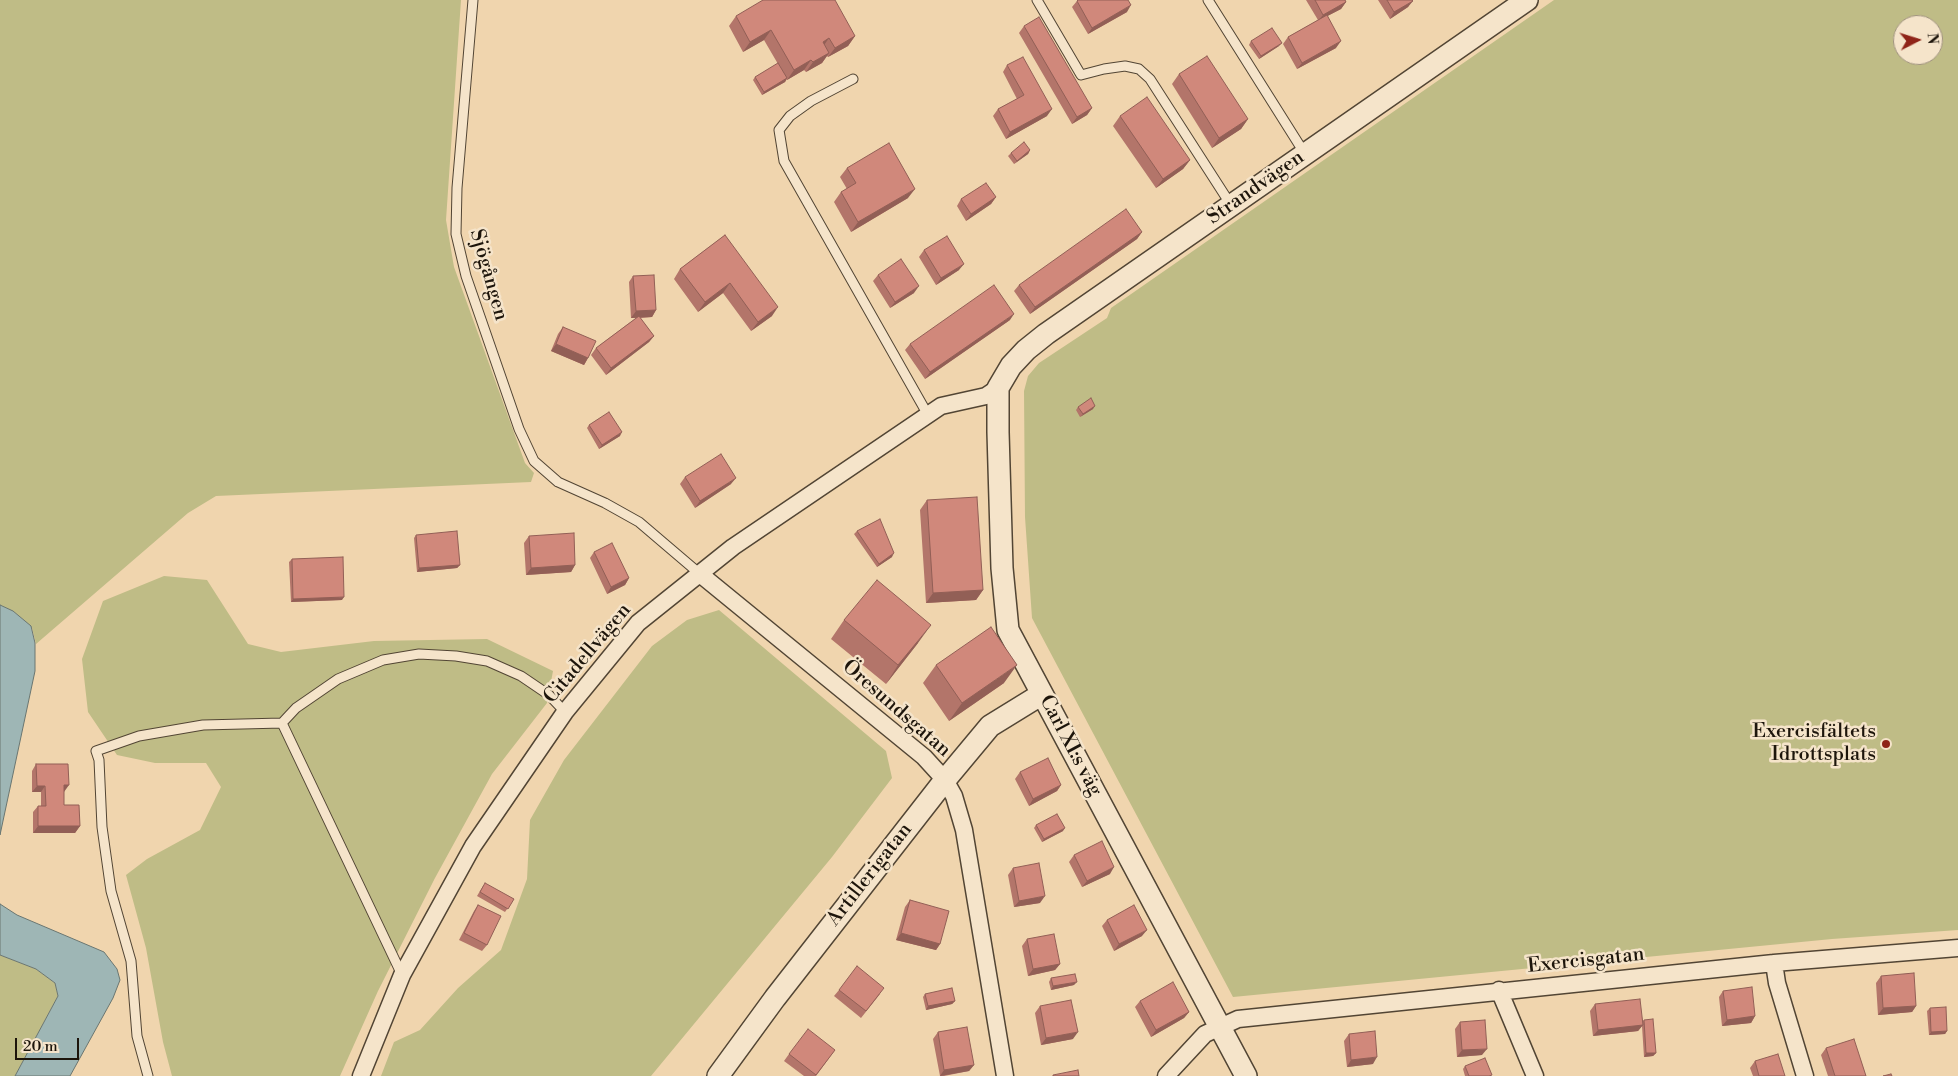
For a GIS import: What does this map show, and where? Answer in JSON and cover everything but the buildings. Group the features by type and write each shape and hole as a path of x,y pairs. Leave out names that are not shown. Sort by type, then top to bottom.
{"street":[{"name":"Strandvägen","path":"998,388 1011,366 1026,350 1046,334 1527,0"},
{"name":"Citadellvägen","path":"361,1076 402,975 473,846 565,712 638,623 733,547 941,406 986,396 998,388"},
{"name":"Carl XI:s väg","path":"998,388 1000,514 1008,630 1246,1076"},
{"name":"Öresundsgatan","path":"700,574 924,757 944,780 954,796 964,830 1006,1076"},
{"name":"Artillerigatan","path":"718,1076 775,998 944,780 990,726 1042,694"},
{"name":"Exercisgatan","path":"1166,1076 1200,1039 1238,1019 1499,990 1774,963 1958,948"},
{"path":"1774,963 1776,983 1805,1076"},
{"path":"1499,990 1535,1076"}],"lane":[{"name":"Sjögången","path":"473,0 457,188 456,234 466,276 519,429 534,461 558,482 605,502 639,522 700,574"},
{"path":"1037,0 1081,75 1125,66 1139,69 1150,79 1231,205"},
{"path":"1208,0 1305,154"},
{"path":"853,79 811,101 790,116 779,130 784,161 928,415"},
{"path":"148,1076 137,1036 131,961 111,891 102,826 99,760 96,751 139,736 204,725 282,723 296,708 338,679 383,660 419,654 456,656 487,661 522,676 548,694 565,712"},
{"path":"282,723 402,975"}],"shaded area":[{"path":"0,0 461,0 446,220 454,267 525,463 534,473 531,482 216,496 188,513 36,644 32,628 14,612 0,606"},
{"path":"1554,0 1958,0 1958,930 1832,939 1233,997 1032,618 1025,517 1024,391 1028,376 1039,363 1107,318 1111,308"},
{"path":"164,576 207,580 248,644 281,652 374,641 487,639 553,671 547,703 492,774 435,878 378,991 340,1076 172,1076 163,1042 146,948 126,875 147,859 200,830 221,787 206,763 155,763 117,755 88,712 82,659 103,601"},
{"path":"719,610 886,751 892,778 832,857 651,1076 381,1076 394,1042 420,1030 458,988 501,950 527,879 530,820 564,760 652,646 687,620"},
{"path":"0,955 36,969 55,983 58,996 15,1076 0,1076"}],"water":[{"path":"0,605 13,611 31,626 35,643 35,671 0,835"},
{"path":"0,904 17,915 104,952 117,969 120,980 113,998 70,1076 15,1076 58,996 55,983 36,969 0,955"}],"place":[{"name":"Exercisfältets Idrottsplats","path":"1886,744"}]}
